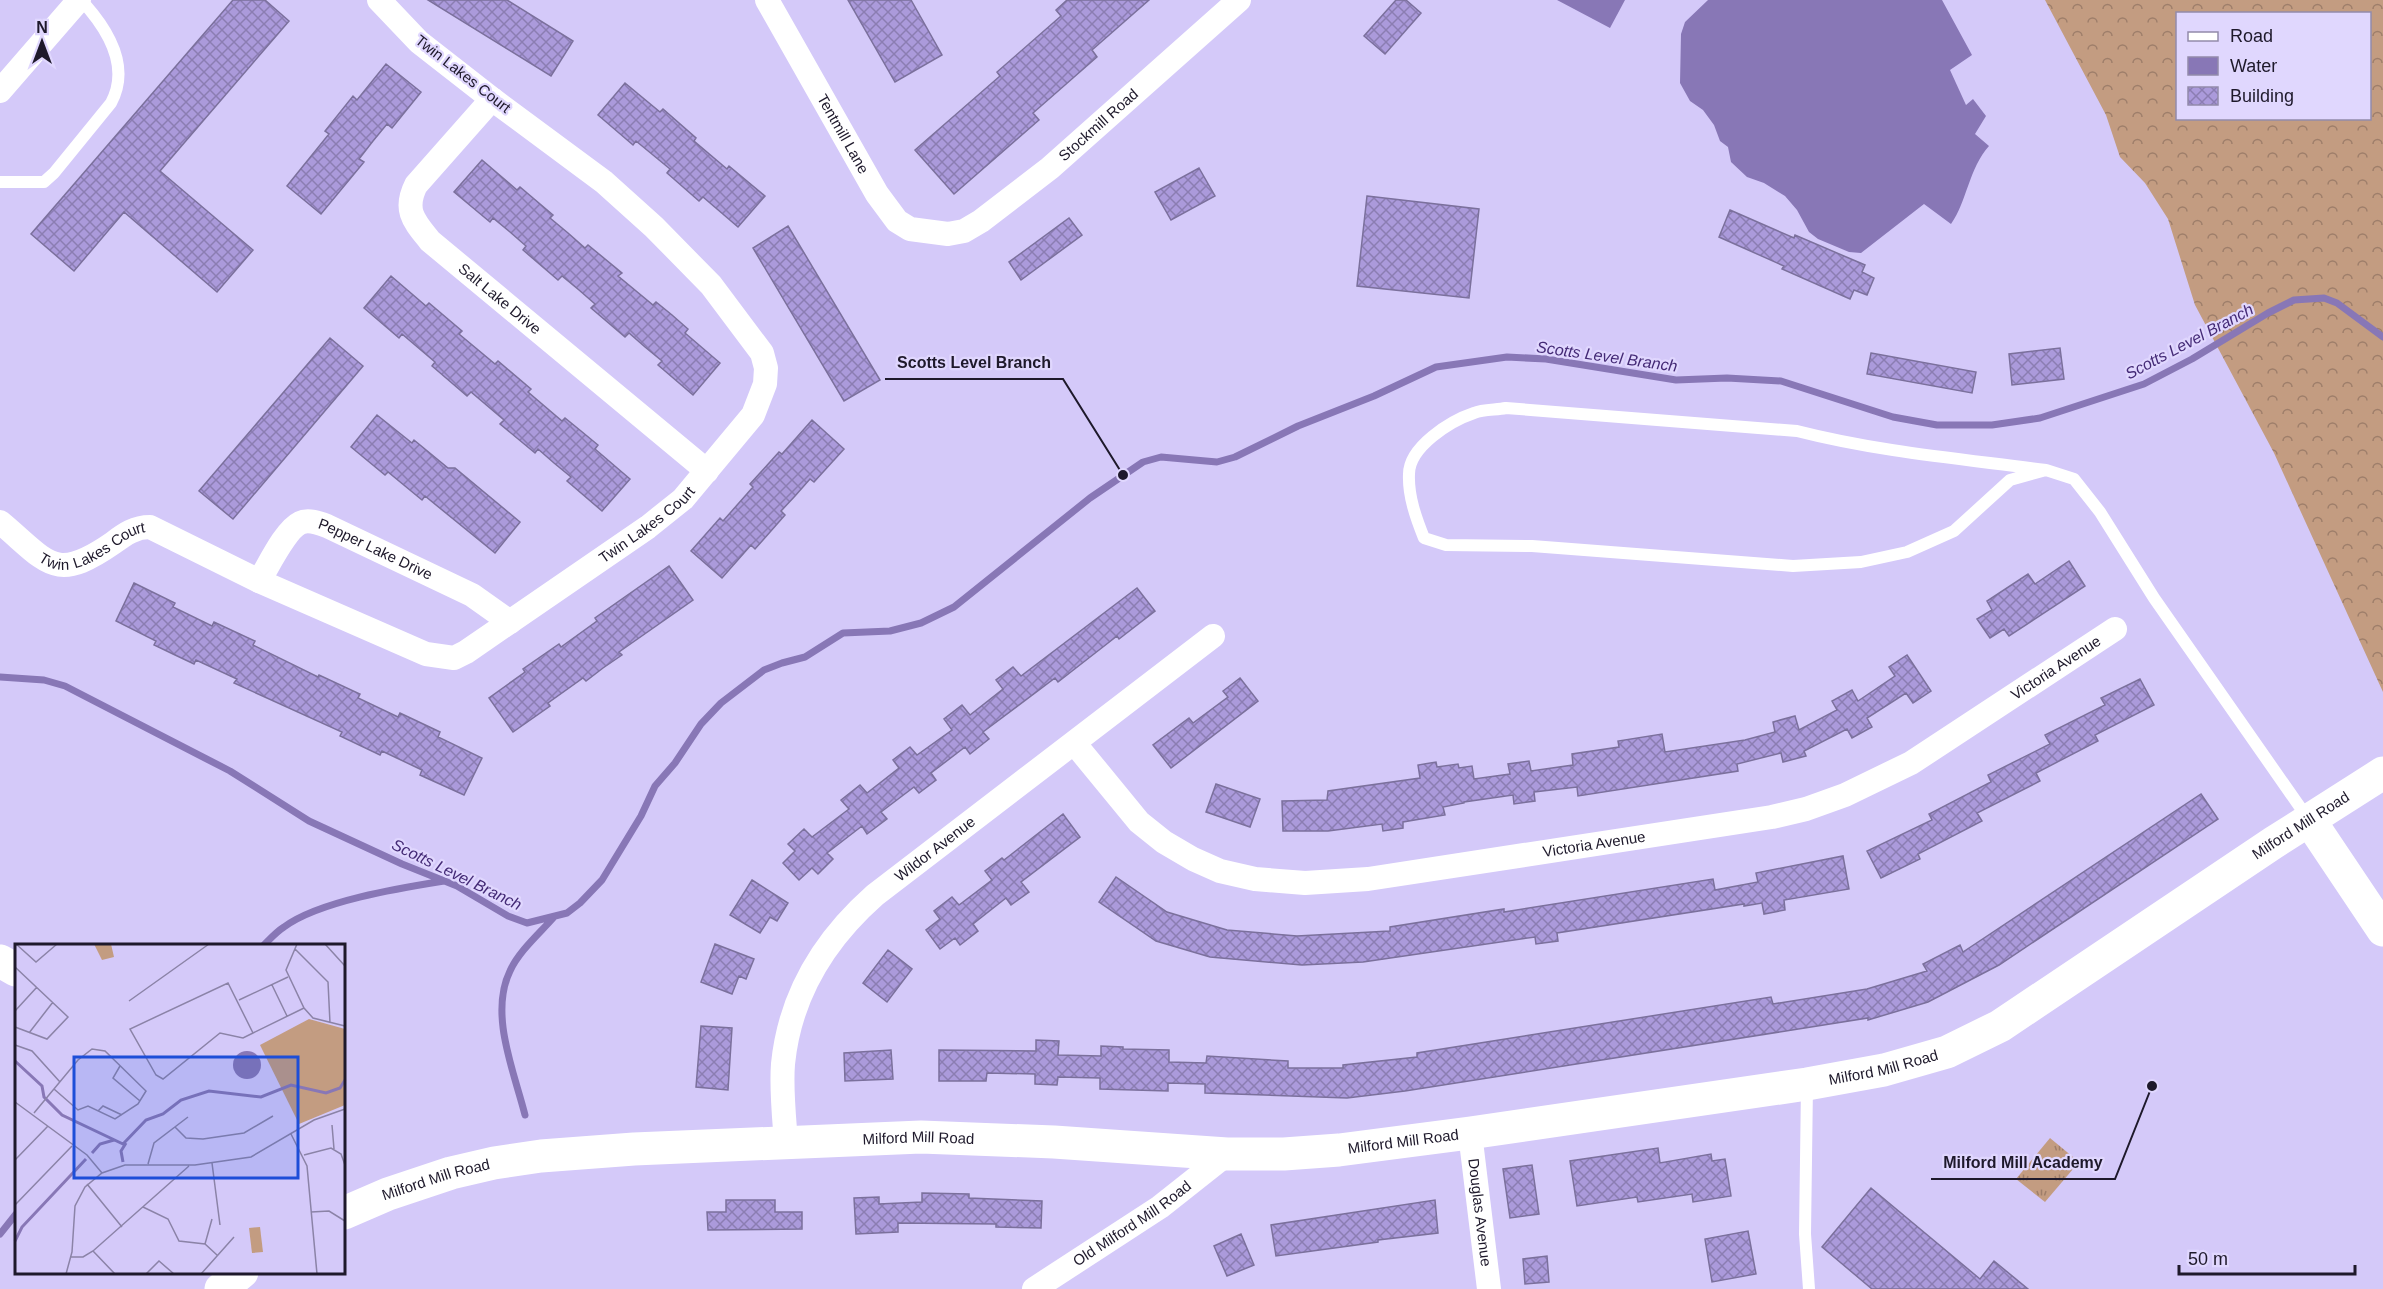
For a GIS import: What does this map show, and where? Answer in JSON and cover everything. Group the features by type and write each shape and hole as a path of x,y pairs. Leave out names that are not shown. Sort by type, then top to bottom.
{"main road":[{"name":"Milford Mill Road","path":"345,1213 418,1183 494,1163 542,1156 634,1149 921,1137 1054,1142 1227,1154 1284,1155 1470,1134 1807,1084 1884,1070 1947,1052 2000,1026 2383,772"},
{"path":"2310,821 2383,930"},
{"path":"0,961 15,969"},
{"path":"222,1289 240,1274"}],"street":[{"path":"0,91 80,0"},
{"name":"Twin Lakes Court","path":"0,522 51,563 63,566 90,558 129,531 140,527 150,527 259,581 426,654 454,657 466,652 648,527 682,499 753,415 765,384 766,368 762,353 711,285 654,227 604,182 419,42 380,0"},
{"name":"Tentmill Lane","path":"767,0 877,194 897,221 910,229 948,234"},
{"name":"Stockmill Road","path":"948,234 964,231 981,221 1050,168 1239,0"},
{"name":"Salt Lake Drive","path":"492,99 416,185 410,197 410,211 415,222 430,242 707,471"},
{"name":"Pepper Lake Drive","path":"259,581 290,531 300,522 313,522 327,526 472,595 510,622"},
{"name":"Victoria Avenue","path":"1075,744 1139,822 1164,842 1193,860 1220,871 1255,879 1305,883 1368,879 1708,827 1806,809 1878,781 1911,763 2115,629"},
{"name":"Wildor Avenue","path":"786,1142 783,1064 789,1028 811,973 828,944 848,919 875,895 1213,636"},
{"name":"Douglas Avenue","path":"1470,1134 1489,1289"},
{"name":"Old Milford Mill Road","path":"1034,1289 1160,1207 1227,1154"}],"lane":[{"path":"0,182 44,182 54,173 111,103 118,90 119,77 116,58 109,37 96,15 80,0"},
{"path":"2046,470 2010,480 1954,531 1907,552 1862,562 1792,566 1544,547 1446,545 1424,538 1414,513 1408,473 1417,451 1441,429 1474,412 1506,408 1797,431 1843,443 1893,451 2046,470 2074,479 2100,512 2154,598 2310,821"},
{"path":"1807,1084 1805,1234 1809,1289"}],"green space":[{"path":"2045,0 2383,0 2383,692 2274,453 2195,305 2168,219 2145,183 2120,157 2106,115"},
{"path":"2050,1138 2079,1162 2045,1202 2016,1179"}],"water":[{"path":"1557,0 1625,0 1610,28"},
{"path":"1708,0 1942,0 1972,55 1950,70 1966,105 1973,99 1986,116 1975,134 1989,146 1972,174 1961,205 1951,224 1924,204 1861,253 1849,252 1818,239 1809,232 1797,210 1785,196 1764,183 1747,177 1731,162 1728,147 1720,141 1714,125 1703,110 1690,101 1680,83 1681,34 1685,22"}],"building":[{"path":"233,0 265,0 289,21 160,171 253,250 217,292 124,212 74,271 31,234"},
{"path":"428,0 507,0 573,41 551,76"},
{"path":"848,0 911,0 942,55 895,82"},
{"path":"1067,0 1149,0 1092,50 1097,57 1033,113 1039,120 954,194 915,150 1000,76 997,72 1061,16 1056,10"},
{"path":"1396,0 1406,0 1421,13 1385,54 1364,36"},
{"path":"386,64 421,92 392,128 387,124 373,141 359,159 364,162 321,214 287,186 329,134 325,131 353,96 357,100"},
{"path":"625,83 660,112 663,109 696,138 694,141 727,169 729,166 765,196 738,227 703,197 699,201 667,173 670,169 636,141 633,145 598,115"},
{"path":"482,160 517,190 520,187 553,215 550,218 585,248 588,245 622,273 618,276 653,305 656,302 672,315 688,329 685,333 720,363 693,395 658,365 662,361 629,333 625,337 591,308 595,304 579,290 562,276 558,280 523,250 526,246 510,232 493,218 490,222 454,192"},
{"path":"1199,168 1215,196 1171,220 1155,192"},
{"path":"1367,196 1479,209 1469,298 1357,286"},
{"path":"1730,210 1865,265 1862,272 1874,278 1867,295 1854,290 1850,299 1782,269 1784,266 1719,237"},
{"path":"1069,218 1082,235 1021,280 1009,262"},
{"path":"788,226 880,380 844,401 753,248"},
{"path":"391,276 426,306 429,303 462,331 459,334 495,364 498,361 531,389 528,392 562,421 565,418 598,445 595,449 630,479 602,511 567,481 571,477 538,449 535,453 500,424 504,420 471,392 467,396 432,366 435,362 402,334 399,338 364,308"},
{"path":"330,338 363,366 233,519 199,491"},
{"path":"2060,348 2064,379 2012,385 2009,354"},
{"path":"1871,353 1976,372 1972,393 1867,374"},
{"path":"377,415 412,443 414,440 448,468 455,468 520,522 495,553 425,496 422,500 388,472 385,475 351,447"},
{"path":"812,420 844,449 814,482 810,479 781,511 785,515 755,549 751,545 722,578 691,551 720,518 723,521 753,487 750,484 779,452 782,454"},
{"path":"2069,561 2085,586 2009,636 2004,629 1990,638 1977,619 1992,610 1987,601 2028,574 2035,584"},
{"path":"669,566 693,600 619,652 622,655 586,681 583,678 548,703 550,706 513,732 489,698 525,672 523,669 559,644 561,647 597,621 595,618"},
{"path":"134,583 175,603 173,607 212,626 214,622 255,641 253,645 318,677 319,675 360,694 358,698 398,717 400,713 440,732 438,737 482,758 464,795 420,775 422,770 382,751 380,755 340,736 342,732 234,683 237,679 196,660 194,664 154,645 156,641 116,621"},
{"path":"1137,588 1155,611 1119,639 1117,636 1058,682 1055,678 983,732 989,739 970,754 965,747 931,773 936,780 919,793 914,787 881,812 887,819 867,834 862,826 827,853 833,859 818,874 812,868 799,880 783,863 795,851 788,844 804,829 812,837 849,809 841,800 860,785 867,793 899,768 893,760 910,747 917,755 952,730 944,719 962,705 970,715 1003,689 996,680 1013,667 1021,676"},
{"path":"1907,655 1931,691 1913,703 1906,693 1867,718 1872,727 1852,738 1847,729 1804,751 1806,756 1783,762 1781,753 1737,764 1738,771 1578,796 1577,787 1534,792 1535,801 1514,804 1513,795 1464,802 1443,807 1445,815 1403,822 1403,828 1383,831 1382,824 1328,831 1283,831 1282,801 1327,800 1328,791 1420,778 1418,765 1436,762 1437,767 1458,764 1459,768 1472,766 1474,779 1510,774 1508,764 1529,761 1531,771 1573,765 1572,754 1619,747 1618,741 1662,734 1665,752 1745,740 1775,732 1773,722 1795,716 1799,730 1837,710 1832,701 1852,690 1858,701 1895,676 1889,667"},
{"path":"1240,678 1258,701 1171,768 1153,745 1189,718 1193,723 1228,697 1223,691"},
{"path":"2140,679 2154,705 2095,735 2098,741 2036,773 2040,781 1977,813 1982,821 1918,854 1920,859 1881,878 1867,851 1932,820 1929,814 1991,782 1988,775 2050,744 2045,735 2105,705 2101,698"},
{"path":"1216,784 1260,799 1250,827 1206,812"},
{"path":"2201,794 2218,819 1999,965 1928,1002 1868,1020 1868,1018 1405,1091 1347,1098 1205,1093 1205,1084 1168,1083 1168,1091 1100,1089 1100,1078 1058,1077 1057,1085 1035,1084 1035,1074 987,1073 986,1081 939,1081 939,1050 1036,1051 1036,1040 1059,1041 1058,1055 1101,1056 1101,1046 1123,1047 1123,1049 1169,1050 1169,1062 1206,1063 1207,1056 1288,1061 1288,1068 1343,1068 1343,1065 1417,1057 1417,1053 1771,997 1773,1004 1867,989 1927,971 1923,964 1960,945 1963,952"},
{"path":"1063,814 1080,837 1021,882 1029,892 1011,905 1006,898 973,924 978,931 960,945 955,938 940,949 926,930 940,919 934,911 952,897 959,905 992,880 985,871 1002,858 1004,860"},
{"path":"1843,856 1849,889 1784,900 1785,910 1764,914 1762,903 1744,906 1744,904 1557,933 1558,941 1536,944 1535,937 1363,962 1302,965 1210,957 1156,941 1099,902 1116,877 1167,912 1227,930 1297,936 1390,931 1390,927 1504,909 1504,912 1713,879 1715,890 1758,882 1756,873"},
{"path":"752,880 788,903 777,921 770,917 760,933 730,915"},
{"path":"715,944 754,959 746,979 739,976 732,994 701,982"},
{"path":"888,950 912,969 887,1002 863,983"},
{"path":"701,1026 732,1028 728,1090 696,1087"},
{"path":"891,1050 893,1079 845,1081 844,1053"},
{"path":"1658,1148 1660,1163 1711,1154 1712,1161 1725,1159 1731,1196 1693,1202 1692,1194 1638,1202 1637,1197 1577,1206 1570,1161"},
{"path":"1532,1165 1539,1214 1510,1218 1503,1169"},
{"path":"1871,1188 1980,1279 1994,1261 2028,1289 1872,1289 1822,1247"},
{"path":"922,1193 969,1194 969,1198 1042,1201 1041,1228 996,1227 996,1224 898,1223 898,1232 856,1234 854,1198 879,1197 879,1204 922,1202"},
{"path":"726,1200 775,1200 775,1212 802,1212 802,1229 708,1230 707,1212 726,1212"},
{"path":"1435,1200 1438,1233 1276,1256 1271,1225"},
{"path":"1748,1231 1756,1274 1712,1282 1705,1239"},
{"path":"1241,1234 1254,1265 1227,1276 1214,1246"},
{"path":"1547,1256 1549,1282 1525,1284 1523,1259"}],"waterway":[{"name":"Scotts Level Branch","path":"0,677 44,680 65,686 230,771 309,821 402,864 457,886 508,916 527,923 567,913 602,880 641,816 655,786 675,763 701,724 721,703 764,670 805,657 843,633 890,631 921,623 954,607 1090,498 1143,462 1161,457 1217,462 1235,457 1298,426 1374,396 1436,367 1507,357 1546,359 1676,380 1727,378 1781,381 1893,417 1937,425 1992,425 2040,418 2144,384 2294,300 2324,298 2337,303 2383,337"},
{"path":"265,944 284,927 318,910 361,897 444,881"},
{"path":"525,1115 506,1043 502,1005 504,988 519,956 554,917"},
{"path":"0,1234 15,1215"}],"place":[{"name":"Scotts Level Branch","path":"1123,475"},
{"name":"Milford Mill Academy","path":"2152,1086"}]}
